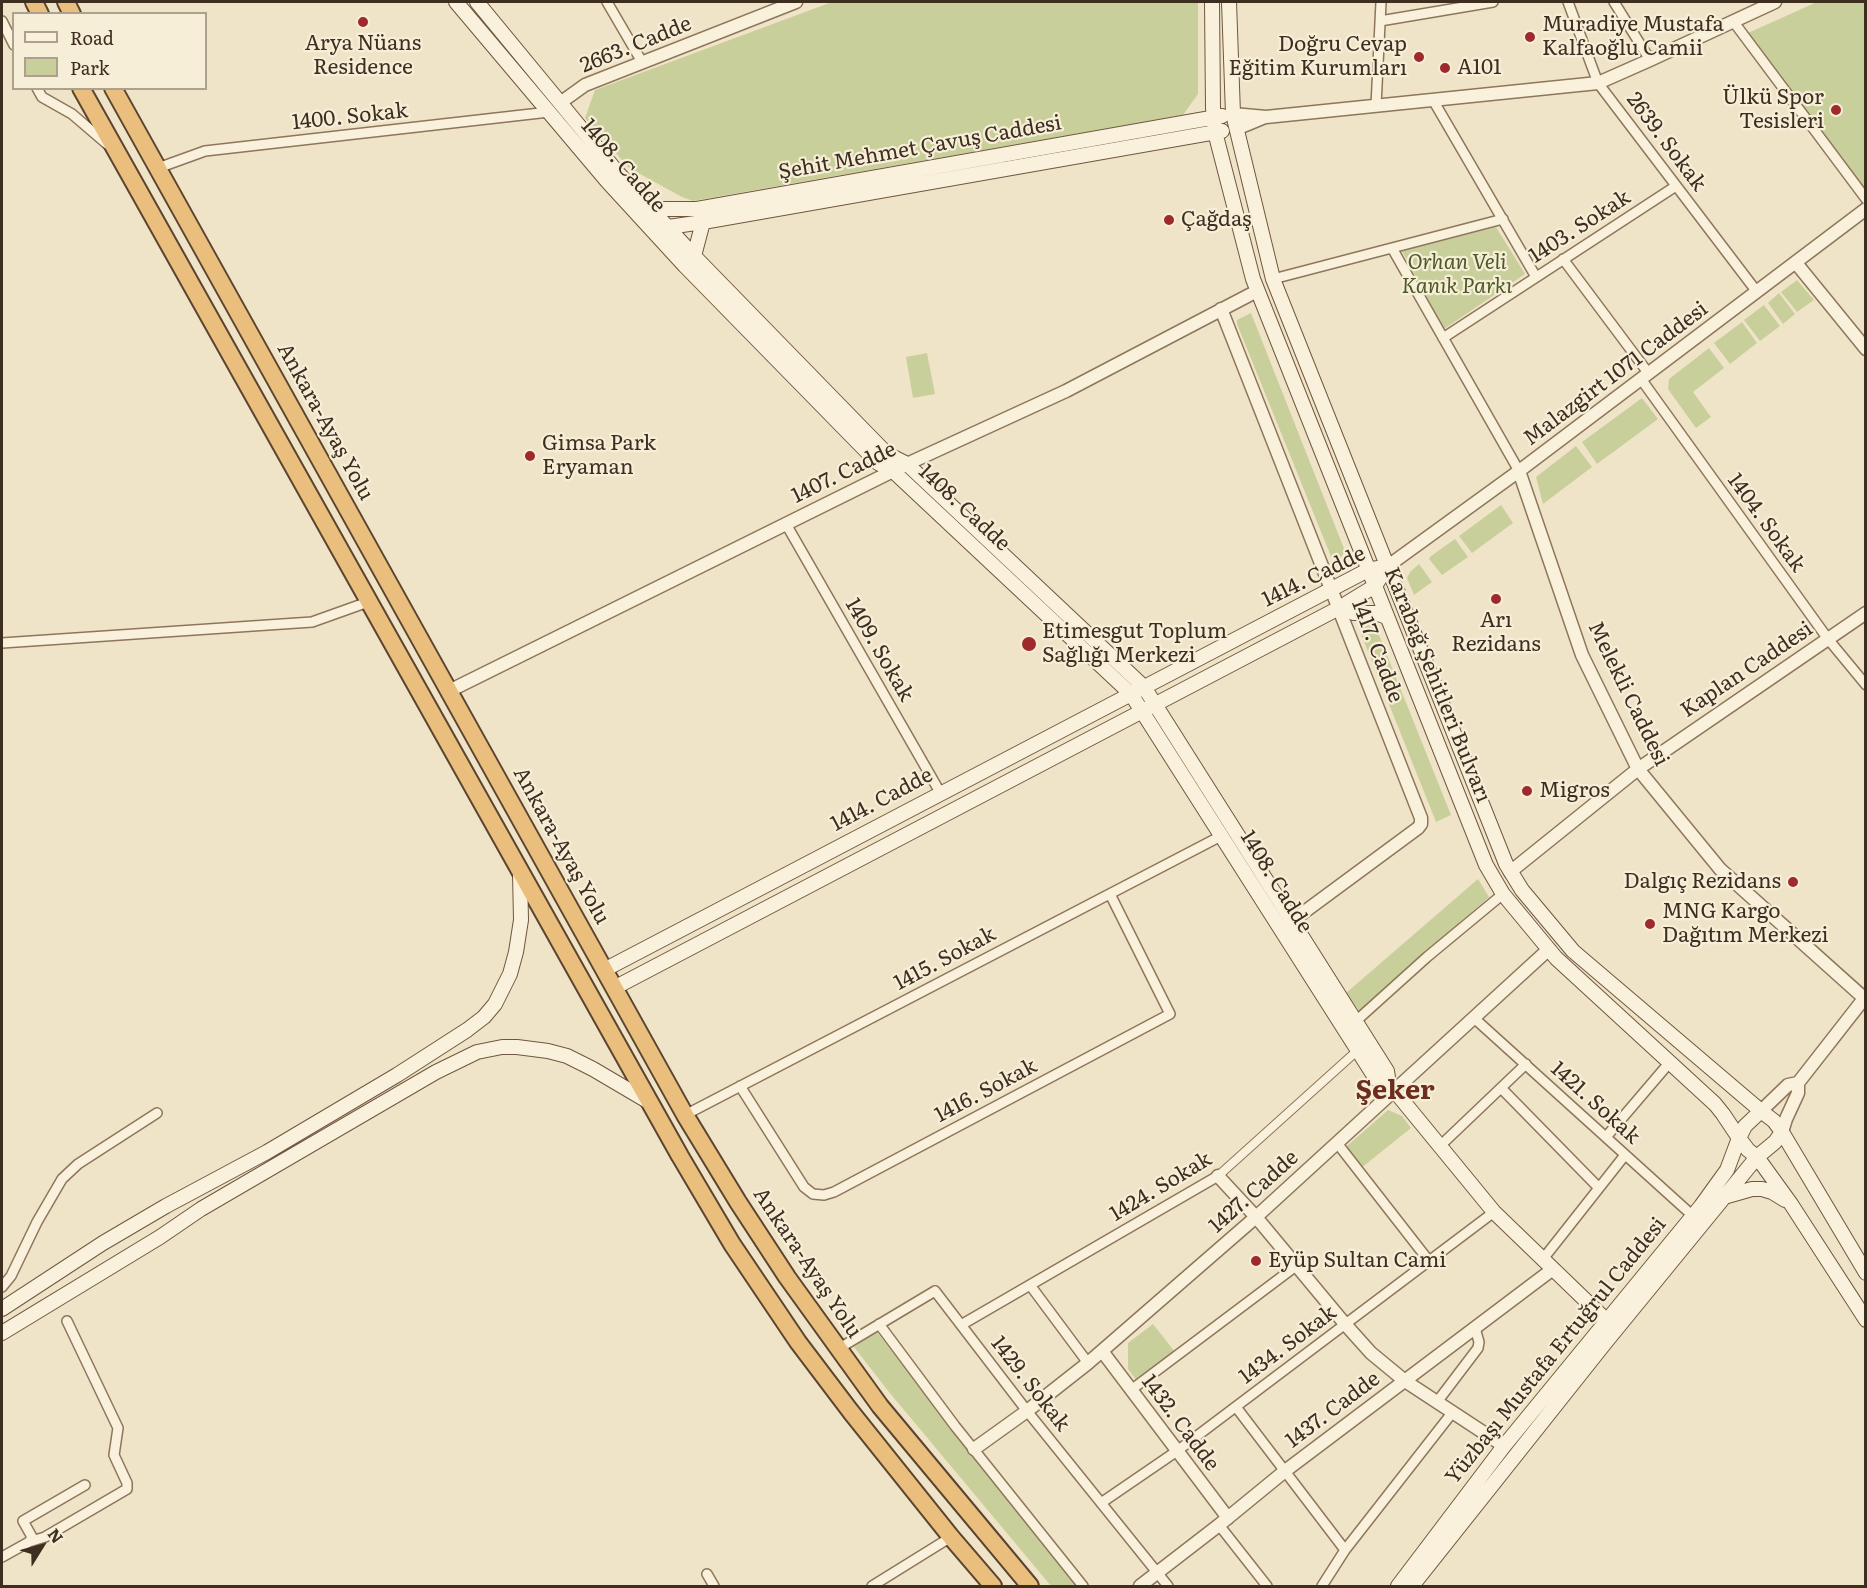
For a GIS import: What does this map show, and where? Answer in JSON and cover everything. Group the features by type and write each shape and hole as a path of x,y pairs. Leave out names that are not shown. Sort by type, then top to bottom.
{"highway":[{"path":"82,90 649,1102 732,1244 798,1342 851,1412 993,1587"},
{"name":"Ankara-Ayaş Yolu","path":"114,90 685,1115 787,1277 880,1406 1030,1587"}],"main road":[{"name":"1408. Cadde","path":"456,2 650,229 878,464 893,471 1137,691"},
{"name":"1408. Cadde","path":"477,2 618,173 694,256 887,454 907,464 1137,691 1292,921 1387,1071 1392,1087 1494,1212 1607,1321"},
{"name":"Karabağ Şehitleri Bulvarı","path":"1212,2 1215,132 1257,291 1486,865 1503,894 1562,965 1715,1104 1791,1204 1866,1320"},
{"name":"Karabağ Şehitleri Bulvarı","path":"1229,2 1233,114 1273,279 1510,872 1522,890 1573,951 1761,1112 1774,1120 1866,1273"},
{"path":"549,112 560,103"},
{"name":"Şehit Mehmet Çavuş Caddesi","path":"632,209 697,209 1233,114"},
{"name":"Şehit Mehmet Çavuş Caddesi","path":"650,229 703,222 1236,129"},
{"path":"694,256 703,222"},
{"name":"1414. Cadde","path":"604,970 1368,570 1388,566"},
{"name":"1414. Cadde","path":"614,988 1339,609 1374,586 1388,566"},
{"path":"1339,609 1353,614 1375,613 1387,616"},
{"name":"1408. Cadde","path":"1149,708 1221,836 1376,1079 1392,1087"},
{"path":"2,1309 103,1243 219,1176 267,1152 397,1075 484,1017 501,994 516,952 521,920 519,871"},
{"path":"2,1333 160,1237 201,1209 429,1076 477,1052 502,1047 517,1047 567,1056 649,1102"},
{"path":"1739,1138 1744,1126 1761,1112"},
{"path":"1757,1157 1767,1150 1782,1132"},
{"name":"Yüzbaşı Mustafa Ertuğrul Caddesi","path":"1398,1587 1504,1446 1693,1216 1727,1170 1739,1138"},
{"name":"Yüzbaşı Mustafa Ertuğrul Caddesi","path":"1412,1587 1757,1157"},
{"path":"1724,1197 1752,1189 1762,1189 1772,1192 1791,1204"},
{"path":"1504,1446 1516,1455"}],"street":[{"path":"607,2 642,62"},
{"name":"2663. Cadde","path":"560,103 585,85 796,2"},
{"path":"1376,106 1381,2"},
{"path":"1380,21 1492,2"},
{"name":"2639. Sokak","path":"1568,2 1598,83 1757,292"},
{"path":"1614,2 1650,60"},
{"path":"1233,114 1266,117 1598,83 1775,2"},
{"path":"2,21 12,41"},
{"path":"1733,21 1866,199"},
{"path":"38,90 42,97 72,114 116,152"},
{"path":"1433,100 1536,277"},
{"name":"1400. Sokak","path":"158,168 205,151 549,112"},
{"path":"1236,129 1266,117"},
{"name":"1403. Sokak","path":"1443,338 1676,186"},
{"name":"Malazgirt 1071 Caddesi","path":"1388,566 1519,471 1866,209"},
{"path":"1273,279 1503,219"},
{"path":"1392,248 1519,471"},
{"name":"1404. Sokak","path":"1563,259 1828,639 1866,685"},
{"path":"1796,263 1866,350"},
{"name":"1407. Cadde","path":"449,691 907,464 1066,391 1257,291"},
{"name":"1417. Cadde","path":"1221,309 1417,807 1421,824 1292,921"},
{"name":"Melekli Caddesi","path":"1519,471 1582,655 1638,769 1720,869 1865,997"},
{"name":"1409. Sokak","path":"786,524 941,794"},
{"path":"2,643 312,622 368,602"},
{"name":"Kaplan Caddesi","path":"1510,872 1638,769 1866,613"},
{"name":"1415. Sokak","path":"685,1115 1221,836"},
{"name":"1416. Sokak","path":"740,1086 804,1187 813,1194 824,1195 834,1192 1170,1014 1110,894"},
{"path":"1356,1021 1427,957 1503,894"},
{"name":"1427. Cadde","path":"974,1449 1027,1411 1102,1351 1256,1217 1337,1143 1392,1087 1474,1018 1549,949"},
{"path":"1782,1132 1798,1093 1798,1083 1865,997"},
{"name":"1421. Sokak","path":"1474,1018 1693,1216"},
{"name":"1424. Sokak","path":"961,1325 1218,1176 1358,1050"},
{"path":"1606,1137 1670,1062"},
{"path":"1440,1146 1526,1065"},
{"path":"1761,1112 1788,1085 1798,1083"},
{"path":"1501,1088 1599,1188"},
{"path":"2,1287 11,1276 37,1222 62,1179 78,1164 157,1113"},
{"path":"1337,1143 1429,1261"},
{"path":"1548,1264 1599,1188 1626,1155"},
{"path":"1218,1176 1256,1217 1371,1353 1405,1381 1504,1446"},
{"name":"1434. Sokak","path":"1101,1503 1177,1451 1494,1212"},
{"name":"1437. Cadde","path":"1140,1587 1285,1471 1474,1328 1548,1264"},
{"path":"1131,1390 1296,1266"},
{"path":"1030,1285 1088,1363"},
{"name":"1429. Sokak","path":"838,1348 935,1291 1027,1411 1168,1587"},
{"path":"2,1557 29,1542 45,1537 127,1489 127,1483 114,1455 118,1428 67,1321"},
{"path":"879,1324 1083,1587"},
{"path":"1437,1402 1478,1348 1479,1342 1474,1328"},
{"name":"1432. Cadde","path":"1102,1351 1177,1451 1223,1522"},
{"path":"1236,1407 1345,1550"},
{"path":"1322,1587 1345,1550 1452,1413"},
{"path":"29,1542 32,1537 23,1521 85,1485"},
{"path":"1223,1522 1268,1587"},
{"path":"872,1587 951,1537"},
{"path":"708,1574 714,1587"}],"green space":[{"path":"832,2 1198,2 1198,94 1183,115 693,201 629,168 585,118 595,90"},
{"name":"Ülkü Spor Tesisleri","path":"1817,2 1865,2 1864,187 1748,33"},
{"name":"Orhan Veli Kanık Parkı","path":"1496,227 1525,274 1444,329 1402,251"},
{"path":"1797,280 1814,300 1797,312 1781,292"},
{"path":"1779,293 1795,314 1783,324 1768,303"},
{"path":"1764,305 1780,326 1760,341 1744,320"},
{"path":"1251,313 1345,551 1340,559 1331,558 1237,324 1237,320"},
{"path":"1742,322 1757,343 1730,364 1714,343"},
{"path":"1709,348 1724,368 1693,392 1711,417 1696,428 1668,389 1669,379"},
{"path":"927,353 935,394 913,398 906,357"},
{"path":"1642,398 1658,419 1597,464 1582,442"},
{"path":"1576,446 1592,467 1543,504 1536,477"},
{"path":"1501,505 1513,523 1472,553 1459,536"},
{"path":"1455,539 1468,557 1442,575 1429,559"},
{"path":"1419,564 1432,582 1414,595 1407,578"},
{"path":"1366,621 1372,623 1377,630 1451,815 1436,822 1361,634 1360,626"},
{"path":"1478,879 1489,897 1359,1011 1346,993"},
{"path":"1388,1110 1402,1116 1411,1128 1360,1169 1347,1152 1347,1146"},
{"path":"1153,1324 1175,1352 1137,1381 1128,1369 1128,1343"},
{"path":"876,1331 1076,1586 1051,1586 889,1392 854,1347"}],"place":[{"name":"Arya Nüans Residence","path":"363,22"},
{"name":"Muradiye Mustafa Kalfaoğlu Camii","path":"1530,37"},
{"name":"Doğru Cevap Eğitim Kurumları","path":"1419,57"},
{"name":"A101","path":"1445,68"},
{"name":"Ülkü Spor Tesisleri","path":"1836,110"},
{"name":"Çağdaş","path":"1169,220"},
{"name":"Gimsa Park Eryaman","path":"530,456"},
{"name":"Arı Rezidans","path":"1496,599"},
{"name":"Etimesgut Toplum Sağlığı Merkezi","path":"1029,644"},
{"name":"Migros","path":"1527,791"},
{"name":"Dalgıç Rezidans","path":"1793,882"},
{"name":"MNG Kargo Dağıtım Merkezi","path":"1650,924"},
{"name":"Eyüp Sultan Cami","path":"1256,1261"}],"district":[{"name":"Şeker","path":"1395,1091"}]}
